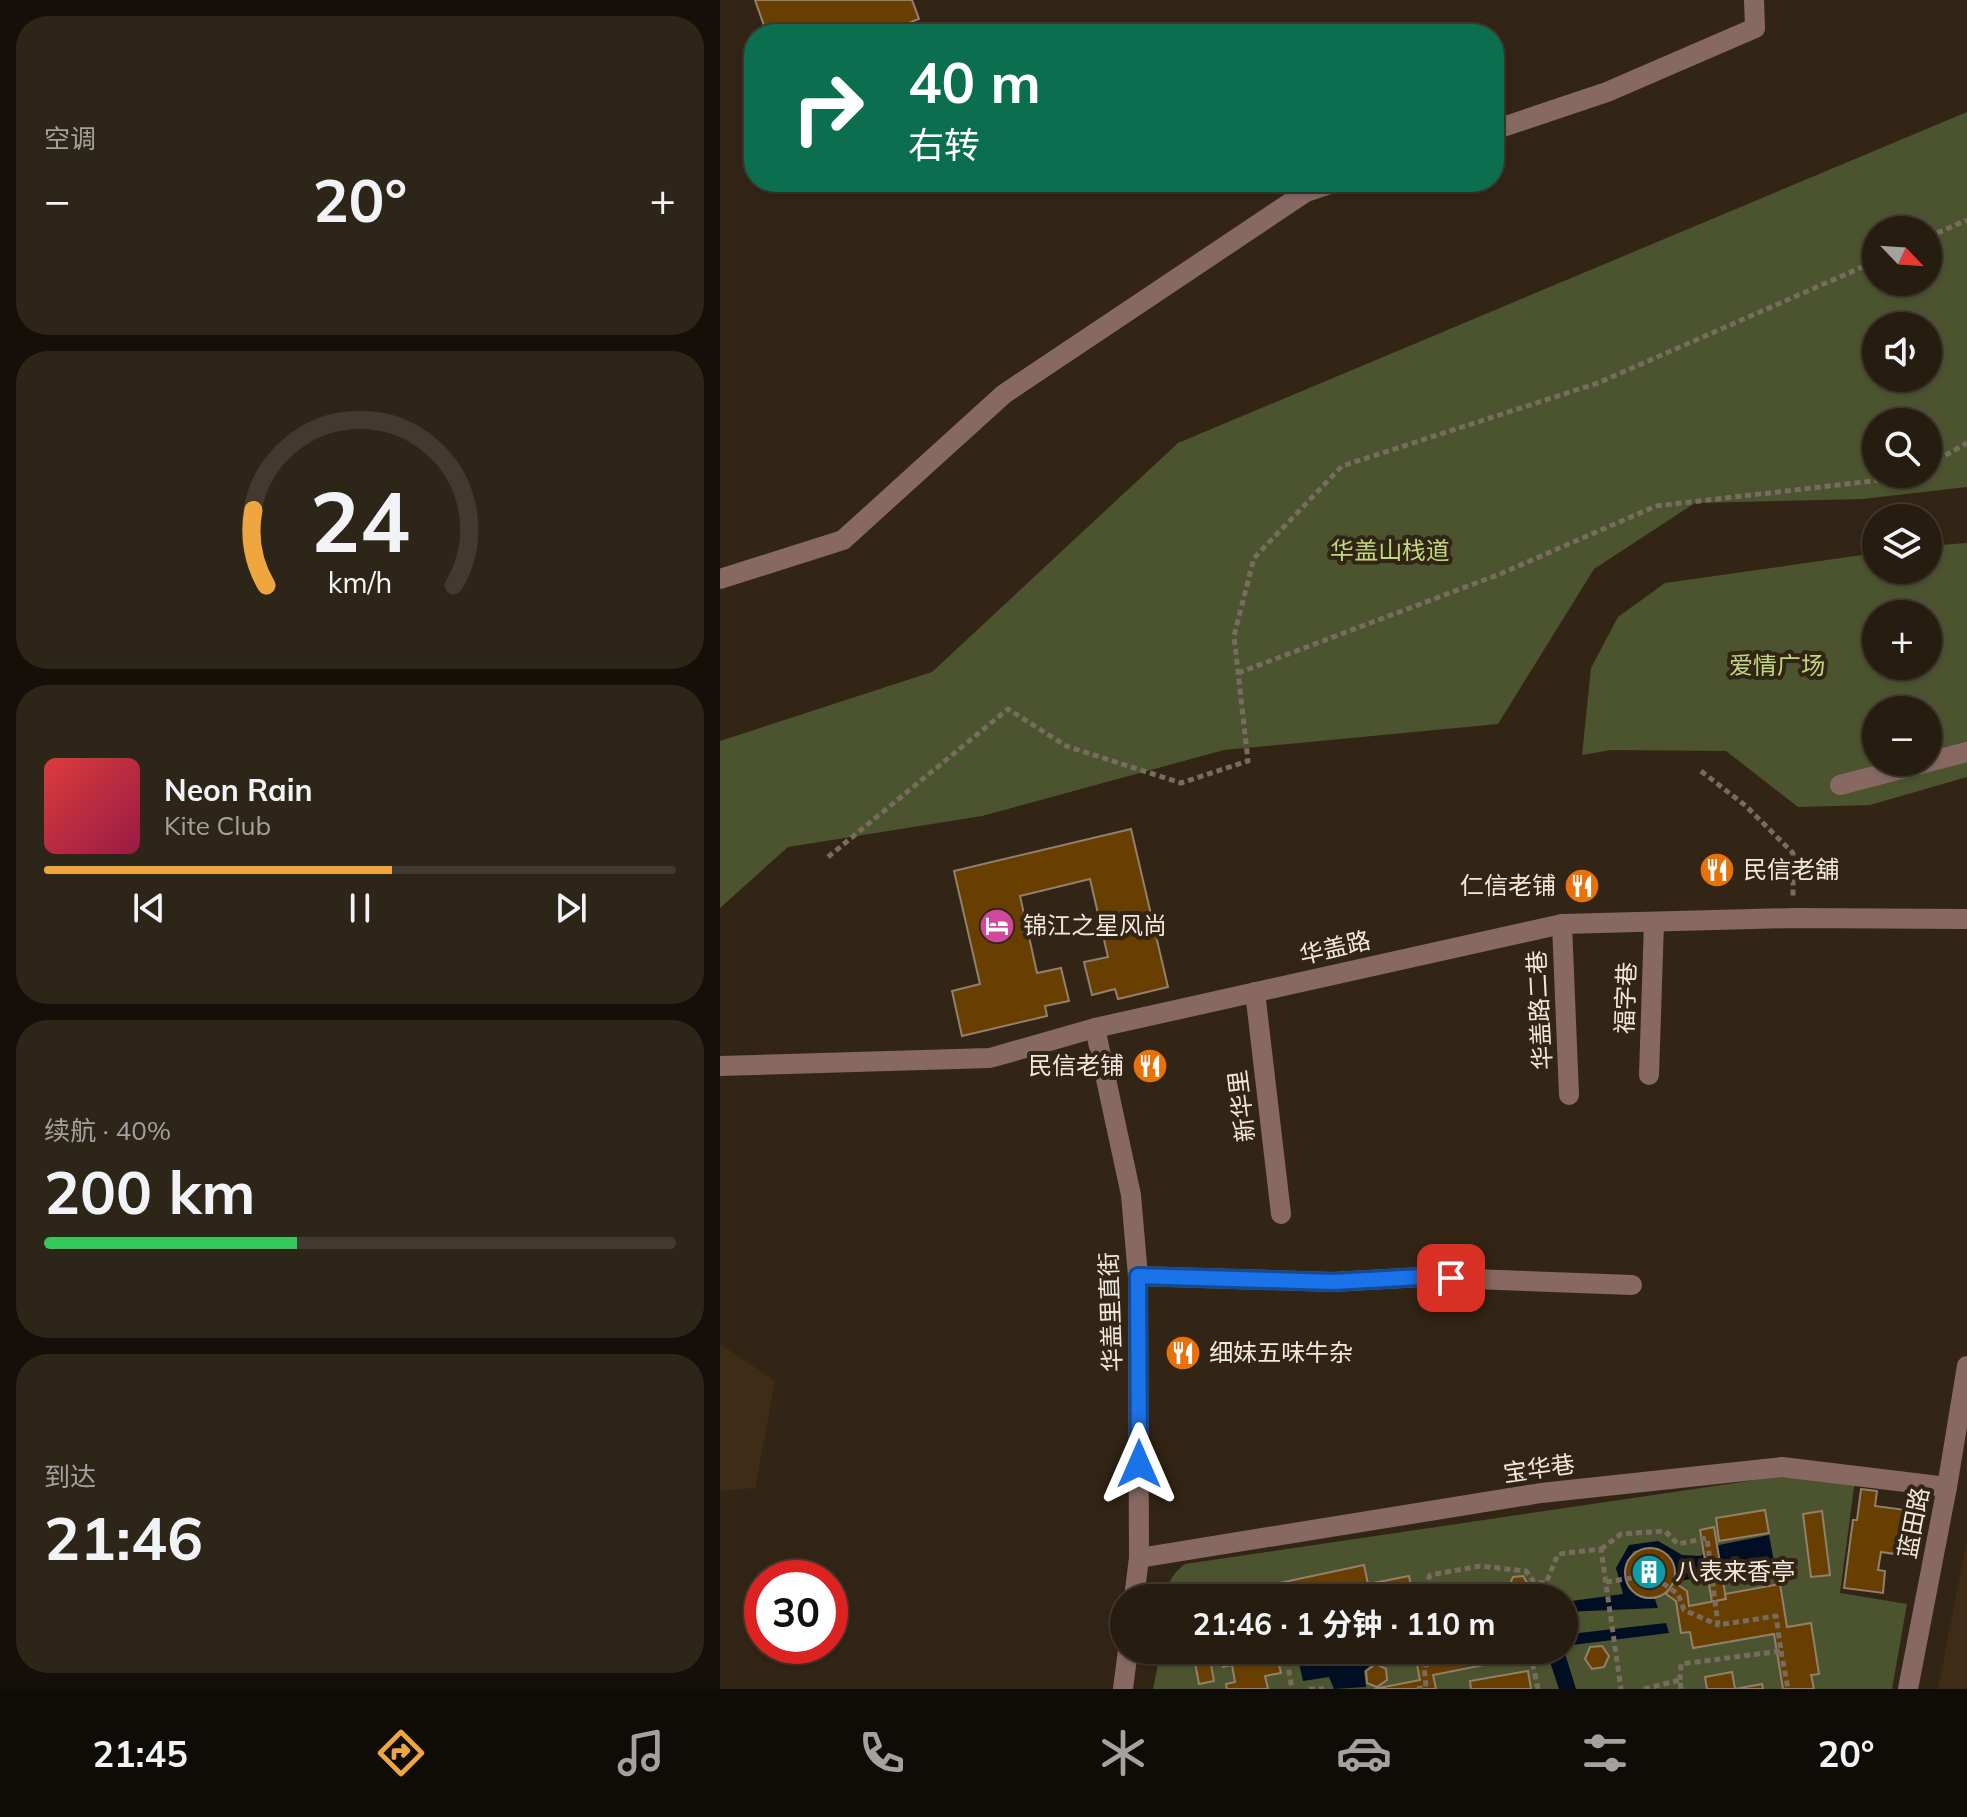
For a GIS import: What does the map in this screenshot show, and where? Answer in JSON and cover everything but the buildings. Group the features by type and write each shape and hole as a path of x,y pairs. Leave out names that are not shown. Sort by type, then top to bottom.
{"street":[{"path":"1504,127 1607,92 1755,28 1754,0"},
{"path":"720,579 843,540 1004,394 1306,192"},
{"path":"1840,785 1967,752"},
{"name":"华盖路","path":"720,1066 990,1058 1095,1028 1562,924 1794,918 1967,919"},
{"name":"福字巷","path":"1649,1075 1654,922"},
{"name":"华盖路二巷","path":"1562,924 1569,1095"},
{"name":"新华里","path":"1255,992 1281,1214"},
{"name":"华盖里直街","path":"1095,1028 1131,1195 1138,1276 1139,1558 1136,1584"},
{"path":"1138,1276 1333,1282 1421,1277 1632,1285"},
{"name":"蓝田路","path":"1908,1689 1967,1366"},
{"name":"宝华巷","path":"1139,1558 1541,1493 1782,1467 1947,1487"},
{"path":"1123,1689 1126,1664"}],"path":[{"path":"1942,231 1967,220"},
{"path":"828,857 1008,709 1066,746 1181,783 1248,761 1234,636 1254,558 1342,466 1598,383 1862,267"},
{"path":"1942,457 1967,443"},
{"path":"1238,673 1500,574 1656,506 1862,482"},
{"path":"1701,771 1746,806 1793,853 1794,918"},
{"path":"1426,1584 1430,1575 1480,1566 1526,1571 1534,1582 1546,1583 1558,1554 1601,1549 1621,1534 1665,1531 1678,1544 1707,1538 1718,1625"},
{"path":"1601,1549 1621,1689"},
{"path":"1606,1582 1651,1575 1678,1594 1684,1610 1718,1625 1776,1616 1788,1689"},
{"path":"1681,1689 1681,1664 1781,1651"},
{"path":"1417,1689 1426,1687 1424,1665 1530,1652 1538,1689"},
{"path":"1288,1664 1292,1689"},
{"path":"1644,1689 1680,1680"},
{"path":"1309,1689 1324,1689"}],"shaded area":[{"path":"720,1344 775,1381 755,1488 720,1491"},
{"path":"1967,1540 1967,1689 1938,1689"}],"green space":[{"name":"华盖山栈道","path":"1967,112 1967,487 1862,499 1695,503 1594,569 1498,724 1224,750 982,816 788,847 720,908 720,741 932,672 1178,443"},
{"name":"爱情广场","path":"1967,543 1967,777 1870,805 1798,807 1726,751 1611,750 1582,755 1591,668 1618,617 1665,583 1862,555 1862,584 1942,584 1942,545"},
{"path":"1776,1477 1855,1480 1840,1593 1907,1604 1892,1689 1153,1689 1158,1664 1578,1664 1578,1584 1169,1584 1185,1564"}],"water":[{"path":"1769,1535 1776,1572 1741,1577 1726,1572 1675,1582 1671,1558 1658,1548 1634,1551 1625,1565 1628,1588 1641,1598 1655,1599 1658,1608 1578,1611 1578,1600 1623,1594 1616,1568 1629,1545 1658,1541 1682,1555 1700,1556 1719,1545"},
{"path":"1666,1623 1669,1633 1578,1644 1579,1633"},
{"path":"1299,1664 1372,1664 1364,1671 1366,1687 1334,1689 1329,1677 1303,1681"},
{"path":"1551,1664 1568,1664 1576,1689 1559,1689"}],"place":[{"name":"民信老舖","path":"1717,870"},
{"name":"仁信老铺","path":"1582,886"},
{"name":"锦江之星风尚","path":"997,926"},
{"name":"民信老铺","path":"1150,1066"},
{"name":"细妹五味牛杂","path":"1183,1353"},
{"name":"八表来香亭","path":"1649,1572"}],"route":[{"path":"1139,1464 1138,1276 1333,1282 1451,1278"}]}
